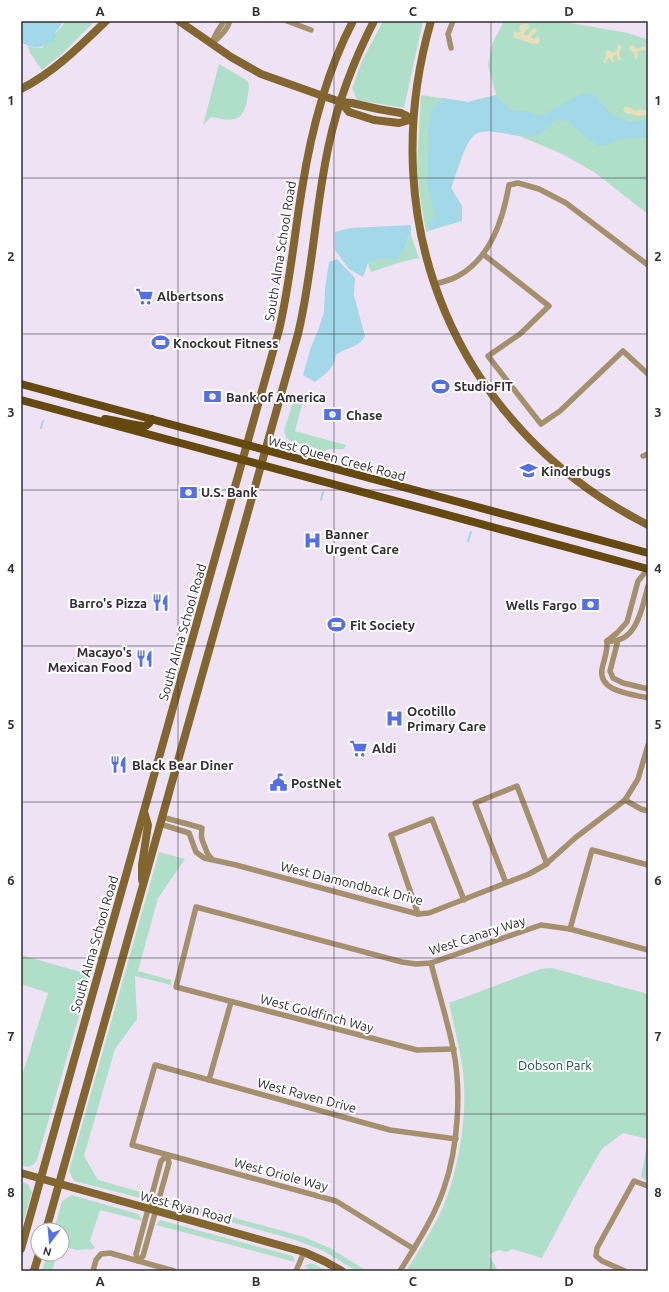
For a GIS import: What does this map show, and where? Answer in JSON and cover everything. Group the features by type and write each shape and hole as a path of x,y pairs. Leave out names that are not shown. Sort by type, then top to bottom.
{"main road":[{"path":"21,89 36,81 60,64 106,21"},
{"path":"179,21 240,63 261,74 341,102 349,112 374,120 399,123 413,119"},
{"name":"South Alma School Road","path":"21,1249 283,316 306,163 322,96 353,21"},
{"path":"48,1222 301,320 331,134 351,71 364,39 374,21"},
{"path":"432,21 420,66 413,119 412,160 417,213 423,245 435,284 451,324 469,360 494,398 515,424 554,463 583,486 614,506 648,525"},
{"name":"West Queen Creek Road","path":"21,384 648,553"},
{"name":"West Queen Creek Road","path":"21,400 261,466 648,569"},
{"path":"84,418 114,420 144,426 149,424 152,419"},
{"path":"142,890 142,865 148,825 144,812"},
{"name":"West Ryan Road","path":"21,1173 304,1252 342,1271"}],"street":[{"path":"211,44 216,32 224,21"},
{"path":"211,44 221,36 229,25 230,21"},
{"path":"287,21 312,30"},
{"path":"451,48 448,34 453,21"},
{"path":"435,284 463,273 483,254 500,224 506,204 509,185 518,183 539,189 566,203 648,265"},
{"path":"483,254 549,306 520,334 488,356 542,424 560,411 623,351 648,374"},
{"path":"648,569 648,574"},
{"path":"607,641 627,622 638,581 648,569"},
{"path":"607,641 615,642 625,637 632,630 637,621 648,586"},
{"path":"618,640 610,671 613,678 623,683 648,689"},
{"path":"607,641 608,647 602,670 603,678 607,685 613,689 648,698"},
{"path":"648,745 647,754 638,779 625,800 641,809 648,811"},
{"path":"506,883 475,803 517,786 547,864"},
{"name":"West Diamondback Drive","path":"161,821 189,833 196,852 204,858 211,858 418,914 429,913 529,874 547,864 587,829 625,800"},
{"path":"418,914 391,835 432,819 464,900"},
{"path":"161,821 202,828 202,842 206,848 208,856 211,858"},
{"path":"570,929 592,850 648,865"},
{"name":"West Canary Way","path":"176,987 196,908 402,962 416,964 431,963 541,925 570,929 648,950"},
{"path":"400,1271 432,1217 444,1188 456,1139 458,1092 454,1049 431,963"},
{"name":"West Goldfinch Way","path":"176,987 417,1050 454,1049"},
{"path":"209,1080 231,1002"},
{"name":"West Raven Drive","path":"132,1145 155,1065 390,1130 456,1139"},
{"name":"West Oriole Way","path":"132,1145 336,1201 414,1248"},
{"path":"138,1261 136,1254 152,1210 161,1161 167,1155"},
{"path":"625,1271 602,1262 596,1256 597,1248 634,1181 648,1186"},
{"path":"296,1271 304,1252"},
{"path":"93,1271 96,1260 101,1254 110,1253 174,1271"}],"green space":[{"path":"64,21 95,21 63,53 42,70 30,53 28,47 42,48 63,25"},
{"path":"383,21 423,21 404,108 357,100 352,88 362,61"},
{"path":"504,21 559,21 628,33 648,40 648,214 594,172 562,154 517,135 489,131 479,132 471,137 465,149 451,188 462,206 462,221 426,232 420,197 417,166 421,95 468,102 496,95 488,65 493,42"},
{"path":"219,64 248,81 249,90 245,108 239,117 235,119 230,120 211,117 203,125"},
{"path":"411,235 419,258 371,272 368,263 405,249 408,238"},
{"path":"303,397 295,431 346,445 344,449 330,449 323,451 286,438 284,430 293,403"},
{"path":"159,852 185,859 158,898 138,971 171,980 171,985 135,976 137,1019 115,1049 84,1156 98,1180 148,1194 144,1199 74,1181 69,1171"},
{"path":"21,955 91,975 37,1160 34,1164 28,1167 21,1165 21,1079 48,993 21,984"},
{"name":"Dobson Park","path":"552,968 648,994 648,1139 623,1133 602,1149 578,1190 542,1258 512,1249 506,1252 498,1250 489,1255 498,1271 478,1271 475,1269 474,1271 406,1271 430,1232 443,1207 454,1176 461,1141 464,1105 463,1072 459,1046 449,1003 540,969"},
{"path":"648,1140 648,1176 646,1180 641,1177"},
{"path":"21,1182 28,1184 32,1192 21,1230"},
{"path":"72,1195 138,1214 143,1221 100,1210 90,1241 95,1248 91,1250 76,1250 70,1248 70,1222 56,1222 62,1201"},
{"path":"164,1198 304,1237 330,1248 367,1271 356,1271 322,1250 292,1239 166,1204"},
{"path":"160,1220 293,1256 295,1262 156,1225"},
{"path":"45,1262 55,1262 52,1271 42,1271"},
{"path":"311,1263 328,1271 313,1271 304,1266"}],"sand":[{"path":"527,23 530,27 525,31 524,35 528,35 533,28 537,29 531,37 534,39 538,36 540,40 538,44 532,44 513,37 514,31 517,33 520,32 519,27"},
{"path":"619,44 622,46 619,54 621,60 619,61 617,55 613,56 614,62 612,62 609,57 605,63 603,63 607,50 613,53 616,51"},
{"path":"633,45 637,49 645,46 646,50 638,51 637,59 635,58 634,53 629,49 630,46"},
{"path":"625,106 635,111 640,109 648,110 648,115 637,116 626,113 623,110"}],"water":[{"path":"21,21 64,21 55,33 57,36 53,40 45,46 31,47 21,42"},
{"path":"586,93 594,95 612,115 630,122 648,120 648,138 618,140 599,146 584,136 569,122 558,119 544,131 533,136 522,136 491,131 480,132 470,140 458,165 451,188 462,206 462,221 430,230 428,222 435,217 427,183 429,143 428,126 432,107 443,98 468,102 496,95 513,110 526,111 541,116 577,96"},
{"path":"411,225 411,235 408,238 405,249 395,260 382,258 368,263 363,277 349,269 335,250 335,232 351,228"},
{"path":"337,259 355,278 354,296 365,336 356,345 336,355 335,360 329,370 315,382 303,375 311,347 324,312 325,289 329,262"}],"waterway":[{"path":"41,428 43,421"},
{"path":"321,500 323,492"},
{"path":"468,541 471,532"}],"place":[{"name":"Albertsons","path":"144,296"},
{"name":"Knockout Fitness","path":"160,343"},
{"name":"StudioFIT","path":"441,386"},
{"name":"Bank of America","path":"213,397"},
{"name":"Chase","path":"333,415"},
{"name":"Kinderbugs","path":"528,471"},
{"name":"U.S. Bank","path":"188,492"},
{"name":"Banner Urgent Care","path":"312,541"},
{"name":"Barro's Pizza","path":"160,603"},
{"name":"Wells Fargo","path":"590,605"},
{"name":"Fit Society","path":"337,625"},
{"name":"Macayo's Mexican Food","path":"145,659"},
{"name":"Ocotillo Primary Care","path":"394,718"},
{"name":"Aldi","path":"359,748"},
{"name":"Black Bear Diner","path":"119,765"},
{"name":"PostNet","path":"278,783"}]}
